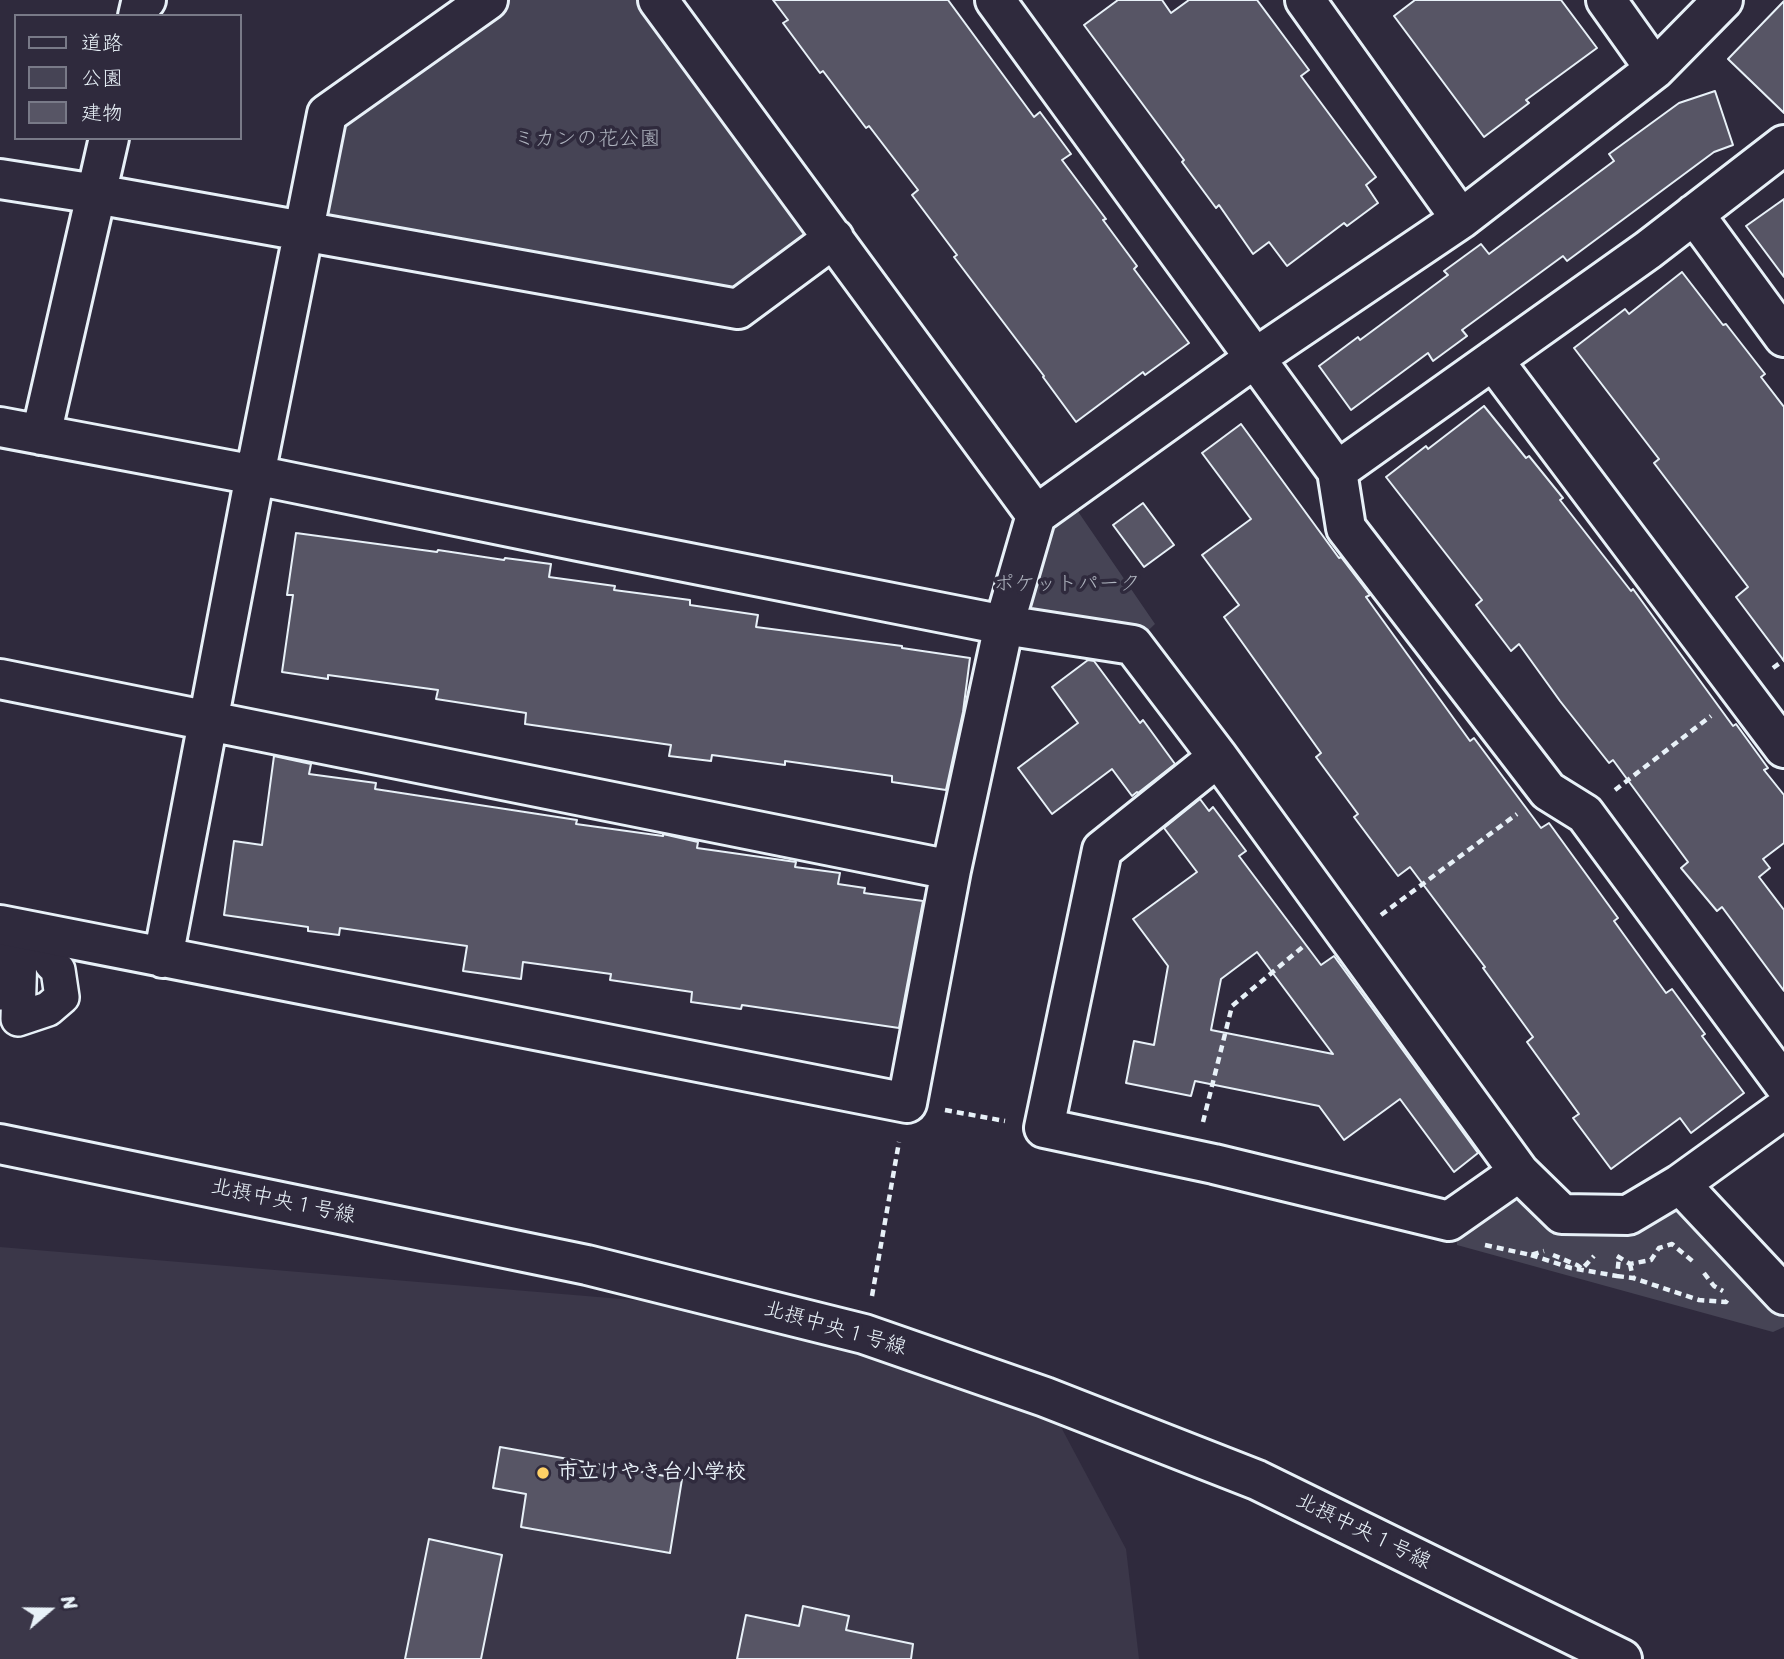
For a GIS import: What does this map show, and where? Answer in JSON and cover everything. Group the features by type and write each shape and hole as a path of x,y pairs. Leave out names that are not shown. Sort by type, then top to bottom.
{"street":[{"path":"163,958 327,114 488,0"},
{"path":"658,0 1036,515"},
{"path":"995,0 1337,471 1346,528 1548,790 1585,814 1784,1084"},
{"path":"1305,0 1461,219"},
{"path":"1606,0 1655,69"},
{"path":"0,925 907,1103 951,870 1004,625 1036,515 1255,358 1461,219 1655,69 1723,0"},
{"path":"41,435 109,140"},
{"path":"1337,471 1648,250 1784,145"},
{"path":"0,179 738,309 834,238"},
{"path":"1694,214 1784,337"},
{"path":"1493,360 1784,748"},
{"path":"0,427 255,475 1004,625 1133,645 1218,757 1518,1172 1562,1214 1628,1215 1680,1184 1784,1109"},
{"path":"0,679 951,870"},
{"path":"1218,757 1102,849 1044,1128 1449,1221 1518,1172"},
{"path":"0,993 8,951 20,951 18,1019 48,1009 62,997 58,970 51,963 55,936"},
{"name":"北摂中央１号線","path":"0,1144 587,1265 864,1334 1045,1397 1257,1480 1622,1659"},
{"path":"1680,1184 1784,1295"}],"path":[{"path":"1585,814 1784,660"},
{"path":"1193,1161 1232,1006 1548,790"},
{"path":"864,1334 907,1103 1044,1128"},
{"path":"1587,1214 1600,1251"},
{"path":"1475,1242 1582,1269 1633,1278 1699,1300 1726,1302 1730,1296 1714,1286 1700,1268 1672,1244 1659,1248 1651,1260 1630,1264 1600,1251"},
{"path":"1536,1244 1544,1251 1582,1269"},
{"path":"1531,1255 1544,1251"},
{"path":"1582,1269 1600,1251"},
{"path":"1617,1276 1619,1257"},
{"path":"1630,1264 1633,1278"}],"shaded area":[{"name":"市立けやき台小学校","path":"0,1247 777,1312 1045,1397 1126,1549 1139,1659 0,1659"}],"green space":[{"name":"ミカンの花公園","path":"488,0 658,0 834,238 738,309 303,231 327,114"},
{"name":"ポケットパーク","path":"1066,494 1155,624 1133,645 1004,625"},
{"path":"1513,1188 1554,1221 1679,1195 1784,1311 1784,1327 1773,1332 1457,1245 1456,1230"}],"building":[{"path":"773,0 948,0 1034,117 1040,112 1071,154 1062,160 1106,219 1103,220 1137,266 1134,269 1189,343 1145,375 1143,372 1076,422 954,257 957,255 912,195 918,190 823,71 820,73 783,23 788,20"},
{"path":"1118,0 1162,0 1171,13 1189,0 1257,0 1309,70 1301,76 1376,177 1366,185 1378,203 1347,226 1344,223 1287,266 1269,242 1253,254 1219,205 1216,208 1182,162 1184,160 1084,25"},
{"path":"1415,0 1561,0 1597,48 1526,100 1529,103 1484,137 1394,16"},
{"path":"1784,1 1784,113 1728,59"},
{"path":"1715,91 1733,145 1714,152 1567,261 1563,256 1462,330 1467,336 1433,361 1428,353 1351,410 1319,366 1358,337 1360,340 1448,275 1444,271 1481,244 1489,254 1614,161 1609,154 1679,103"},
{"path":"1784,199 1784,277 1746,226"},
{"path":"1682,272 1765,374 1761,377 1784,407 1784,661 1736,597 1748,587 1654,463 1659,459 1574,348 1625,309 1629,314"},
{"path":"1484,406 1563,498 1560,500 1631,591 1633,589 1733,726 1736,724 1768,768 1764,770 1784,795 1784,843 1763,859 1770,868 1759,877 1784,910 1784,991 1722,907 1717,911 1681,868 1688,862 1613,760 1609,763 1519,644 1511,651 1476,605 1482,600 1386,477"},
{"path":"1241,424 1339,558 1341,557 1370,595 1366,597 1470,741 1474,738 1541,828 1549,823 1618,918 1614,921 1666,993 1672,989 1744,1093 1691,1133 1680,1118 1611,1169 1573,1118 1579,1114 1527,1042 1533,1037 1483,968 1485,967 1410,867 1398,876 1354,817 1358,814 1316,757 1321,753 1224,617 1239,605 1202,555 1251,519 1202,453"},
{"path":"1143,503 1174,545 1144,567 1113,525"},
{"path":"296,533 551,564 549,577 615,586 614,590 690,600 690,605 758,615 756,627 902,646 970,658 963,712 946,790 892,782 892,776 785,761 785,765 712,755 711,761 669,756 671,745 525,724 526,713 436,699 438,690 328,675 328,679 282,672 293,595 287,595"},
{"path":"1088,660 1094,661 1140,723 1143,720 1175,764 1132,796 1112,769 1052,814 1018,768 1078,723 1052,687"},
{"path":"274,756 311,764 309,774 376,783 375,789 577,820 576,824 663,834 698,842 697,848 796,862 795,867 840,873 838,884 865,888 864,893 923,901 899,1028 742,1005 741,1009 691,1002 692,992 610,980 611,974 523,962 521,979 463,971 467,946 340,928 339,935 308,931 308,927 224,915 234,841 262,845"},
{"path":"1200,799 1209,811 1213,807 1246,851 1239,856 1321,965 1334,956 1478,1153 1454,1172 1400,1099 1344,1140 1319,1106 1195,1081 1191,1096 1126,1083 1134,1041 1154,1045 1168,966 1133,919 1197,872 1164,828","holes":["1257,952 1333,1054 1211,1030 1221,979"]},
{"path":"500,1447 682,1479 670,1553 521,1527 526,1494 493,1488"},
{"path":"429,1539 502,1555 481,1659 405,1659"},
{"path":"803,1606 849,1616 846,1630 913,1644 911,1659 737,1659 746,1615 799,1626"}],"place":[{"name":"市立けやき台小学校","path":"543,1473"}]}
